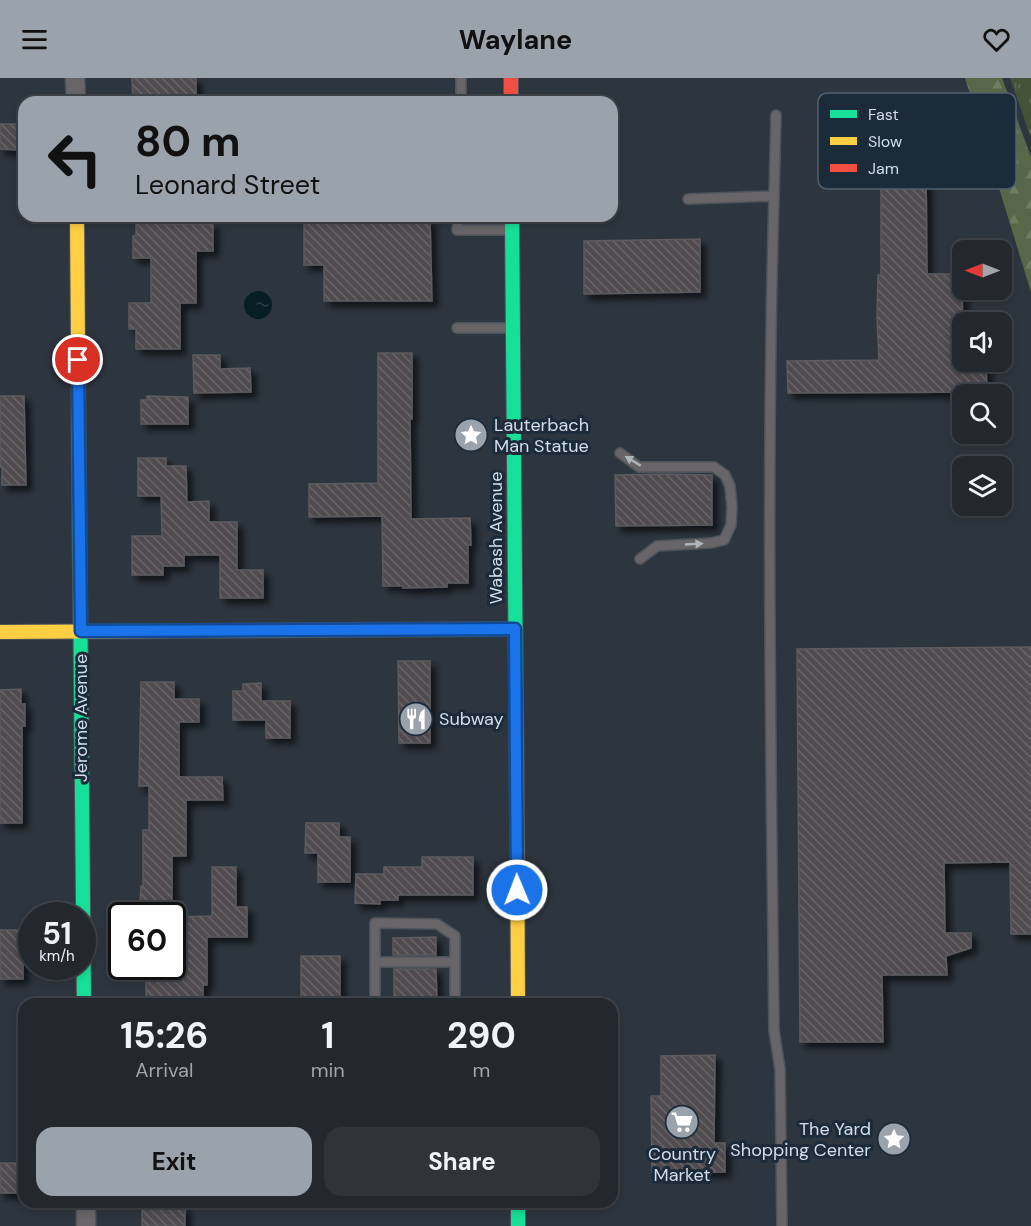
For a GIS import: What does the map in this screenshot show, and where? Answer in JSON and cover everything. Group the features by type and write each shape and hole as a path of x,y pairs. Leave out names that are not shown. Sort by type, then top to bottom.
{"street":[{"path":"75,78 76,96"},
{"path":"511,78 511,96"},
{"name":"Jerome Avenue","path":"77,222 84,998"},
{"name":"Wabash Avenue","path":"512,223 518,998"},
{"path":"0,632 515,629"},
{"path":"86,1208 86,1226"},
{"path":"518,1208 518,1226"}],"lane":[{"path":"461,78 461,96"},
{"path":"776,115 770,329 771,699 774,1030 780,1070 782,1226"},
{"path":"688,199 774,196"},
{"path":"459,222 458,230 512,223"},
{"path":"457,328 513,328"},
{"path":"620,453 639,467 714,467 725,475 730,486 731,525 724,540 711,543 657,546 640,559"},
{"path":"375,998 375,924 437,924 455,936 455,998"},
{"path":"375,963 455,962"}],"green space":[{"path":"965,78 1002,78 1008,93 970,93"},
{"path":"1010,78 1031,78 1031,138 1016,93"},
{"path":"1016,116 1031,157 1031,292 999,189 1016,189"}],"water":[{"path":"258,291 268,295 272,305 268,315 258,319 248,315 244,305 248,295"}],"building":[{"path":"132,78 196,78 196,96 133,96"},
{"path":"0,124 17,124 17,150 0,149"},
{"path":"881,189 926,189 927,274 952,274 952,300 962,300 962,312 952,312 952,372 986,372 987,384 952,384 952,392 788,393 787,361 879,360 878,275 881,275"},
{"path":"136,222 213,224 213,251 196,251 196,303 180,303 180,349 136,349 136,329 129,329 129,303 151,303 151,258 133,258 133,236 136,236"},
{"path":"304,222 430,222 432,301 324,301 324,265 304,265"},
{"path":"700,239 700,292 584,294 584,241"},
{"path":"378,353 412,353 411,519 470,518 471,545 468,545 468,583 447,583 447,587 383,586 382,516 309,517 309,484 378,483"},
{"path":"193,355 220,355 220,369 250,368 251,392 194,393"},
{"path":"0,396 24,396 26,485 2,485"},
{"path":"147,396 188,397 188,424 141,424 141,400 147,400"},
{"path":"138,458 166,458 166,466 186,466 187,502 209,501 209,522 237,522 237,570 263,570 263,598 220,598 220,555 184,555 184,566 163,566 163,575 132,575 132,536 162,536 161,496 138,496"},
{"path":"615,475 712,475 712,525 616,526"},
{"path":"1031,647 1031,934 1011,934 1010,862 944,863 945,933 971,933 971,948 946,956 947,975 882,975 883,1042 800,1042 797,649"},
{"path":"398,661 430,661 430,743 399,743"},
{"path":"141,682 174,682 174,699 199,699 199,722 179,722 179,777 222,777 223,800 186,800 186,856 172,856 172,902 140,902 141,886 143,886 143,830 149,830 149,786 139,786"},
{"path":"261,683 261,701 290,701 290,738 266,738 266,720 233,720 233,691 243,691 243,684"},
{"path":"21,689 21,704 25,704 25,726 22,726 22,823 0,823 0,690"},
{"path":"306,823 339,823 339,837 350,837 350,882 318,882 318,853 305,853"},
{"path":"422,857 473,857 473,895 398,895 398,900 380,900 380,904 355,903 356,874 384,874 384,867 422,867"},
{"path":"212,867 236,867 236,907 247,907 247,937 207,937 207,985 203,985 203,998 146,998 146,980 186,980 186,917 212,916"},
{"path":"0,930 18,930 18,979 0,979"},
{"path":"436,937 436,955 393,955 393,938"},
{"path":"301,956 340,956 340,998 301,998"},
{"path":"394,969 436,969 437,998 394,998"},
{"path":"715,1055 714,1143 725,1143 725,1172 652,1173 651,1096 661,1096 661,1056"},
{"path":"0,1163 18,1163 18,1193 0,1193"},
{"path":"142,1208 185,1208 185,1226 142,1226"}],"traffic: fast":[{"path":"512,222 517,815"},
{"path":"79,476 84,998"},
{"path":"345,630 515,629"},
{"path":"518,1208 518,1226"}],"traffic: slow":[{"path":"77,222 79,476"},
{"path":"0,632 345,630"},
{"path":"517,815 518,998"}],"traffic: jam":[{"path":"511,78 511,96"}],"place":[{"name":"Lauterbach Man Statue","path":"471,435"},
{"name":"Subway","path":"416,719"},
{"name":"Country Market","path":"682,1122"},
{"name":"The Yard Shopping Center","path":"894,1139"}],"route":[{"path":"78,360 81,631 515,629 517,890"}]}
